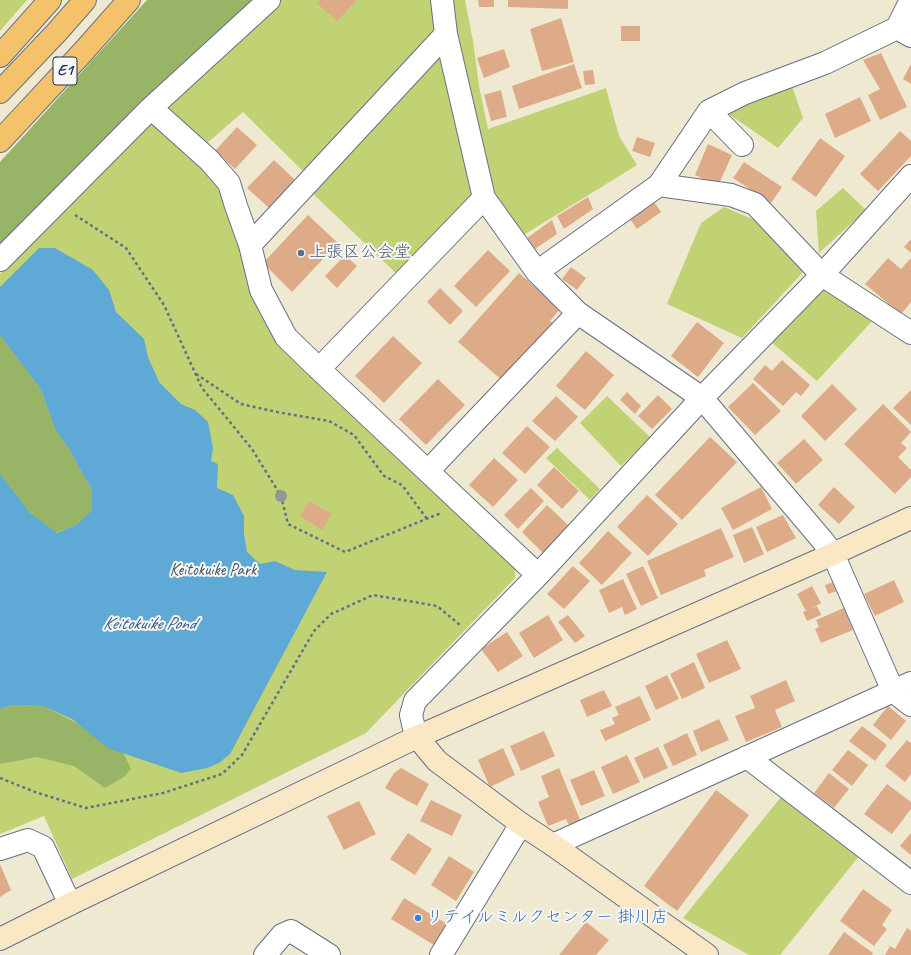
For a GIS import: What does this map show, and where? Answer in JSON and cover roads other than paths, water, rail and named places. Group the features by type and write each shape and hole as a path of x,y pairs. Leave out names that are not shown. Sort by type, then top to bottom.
{"highway":[{"path":"0,56 50,0"},
{"name":"E1","path":"0,92 85,0"},
{"name":"E1","path":"0,140 82,53 129,0"}],"street":[{"path":"3,251 151,108 269,0"},
{"path":"442,0 446,34 484,198 537,272 578,313 702,398 833,554 911,705"},
{"path":"537,272 659,185 709,111 744,93 904,32 911,0"},
{"path":"250,245 446,34"},
{"path":"151,108 209,160 229,183 250,245 261,290 286,337 538,575"},
{"path":"709,111 742,145"},
{"path":"707,955 553,845 521,824 437,761 417,737 411,715 415,701 538,575 702,398 822,275 911,176"},
{"path":"659,185 731,195 755,204 822,275 911,333"},
{"path":"319,369 484,198"},
{"path":"428,471 578,313"},
{"path":"0,939 417,737 833,554 911,518"},
{"path":"553,845 902,687"},
{"path":"747,757 911,884"},
{"path":"444,954 521,824"},
{"path":"0,849 28,840 43,847 70,904"},
{"path":"264,955 282,935 292,931 329,955"}],"water":[{"name":"Keitokuike Pond","path":"39,248 55,248 93,270 109,290 116,312 144,339 148,357 159,382 181,404 195,410 208,422 213,448 211,461 218,464 217,488 233,495 244,516 244,534 247,552 260,564 275,561 295,570 327,572 230,754 219,763 207,768 181,773 108,748 72,719 43,706 13,705 0,709 0,474 30,513 57,533 76,525 92,510 92,489 70,450 55,429 41,389 0,335 0,287"}],"place":[{"name":"上張区公会堂","path":"301,253"},
{"name":"リテイルミルクセンター 掛川店","path":"418,918"}],"park label":[{"name":"Keitokuike Park","path":"213,571"}]}
